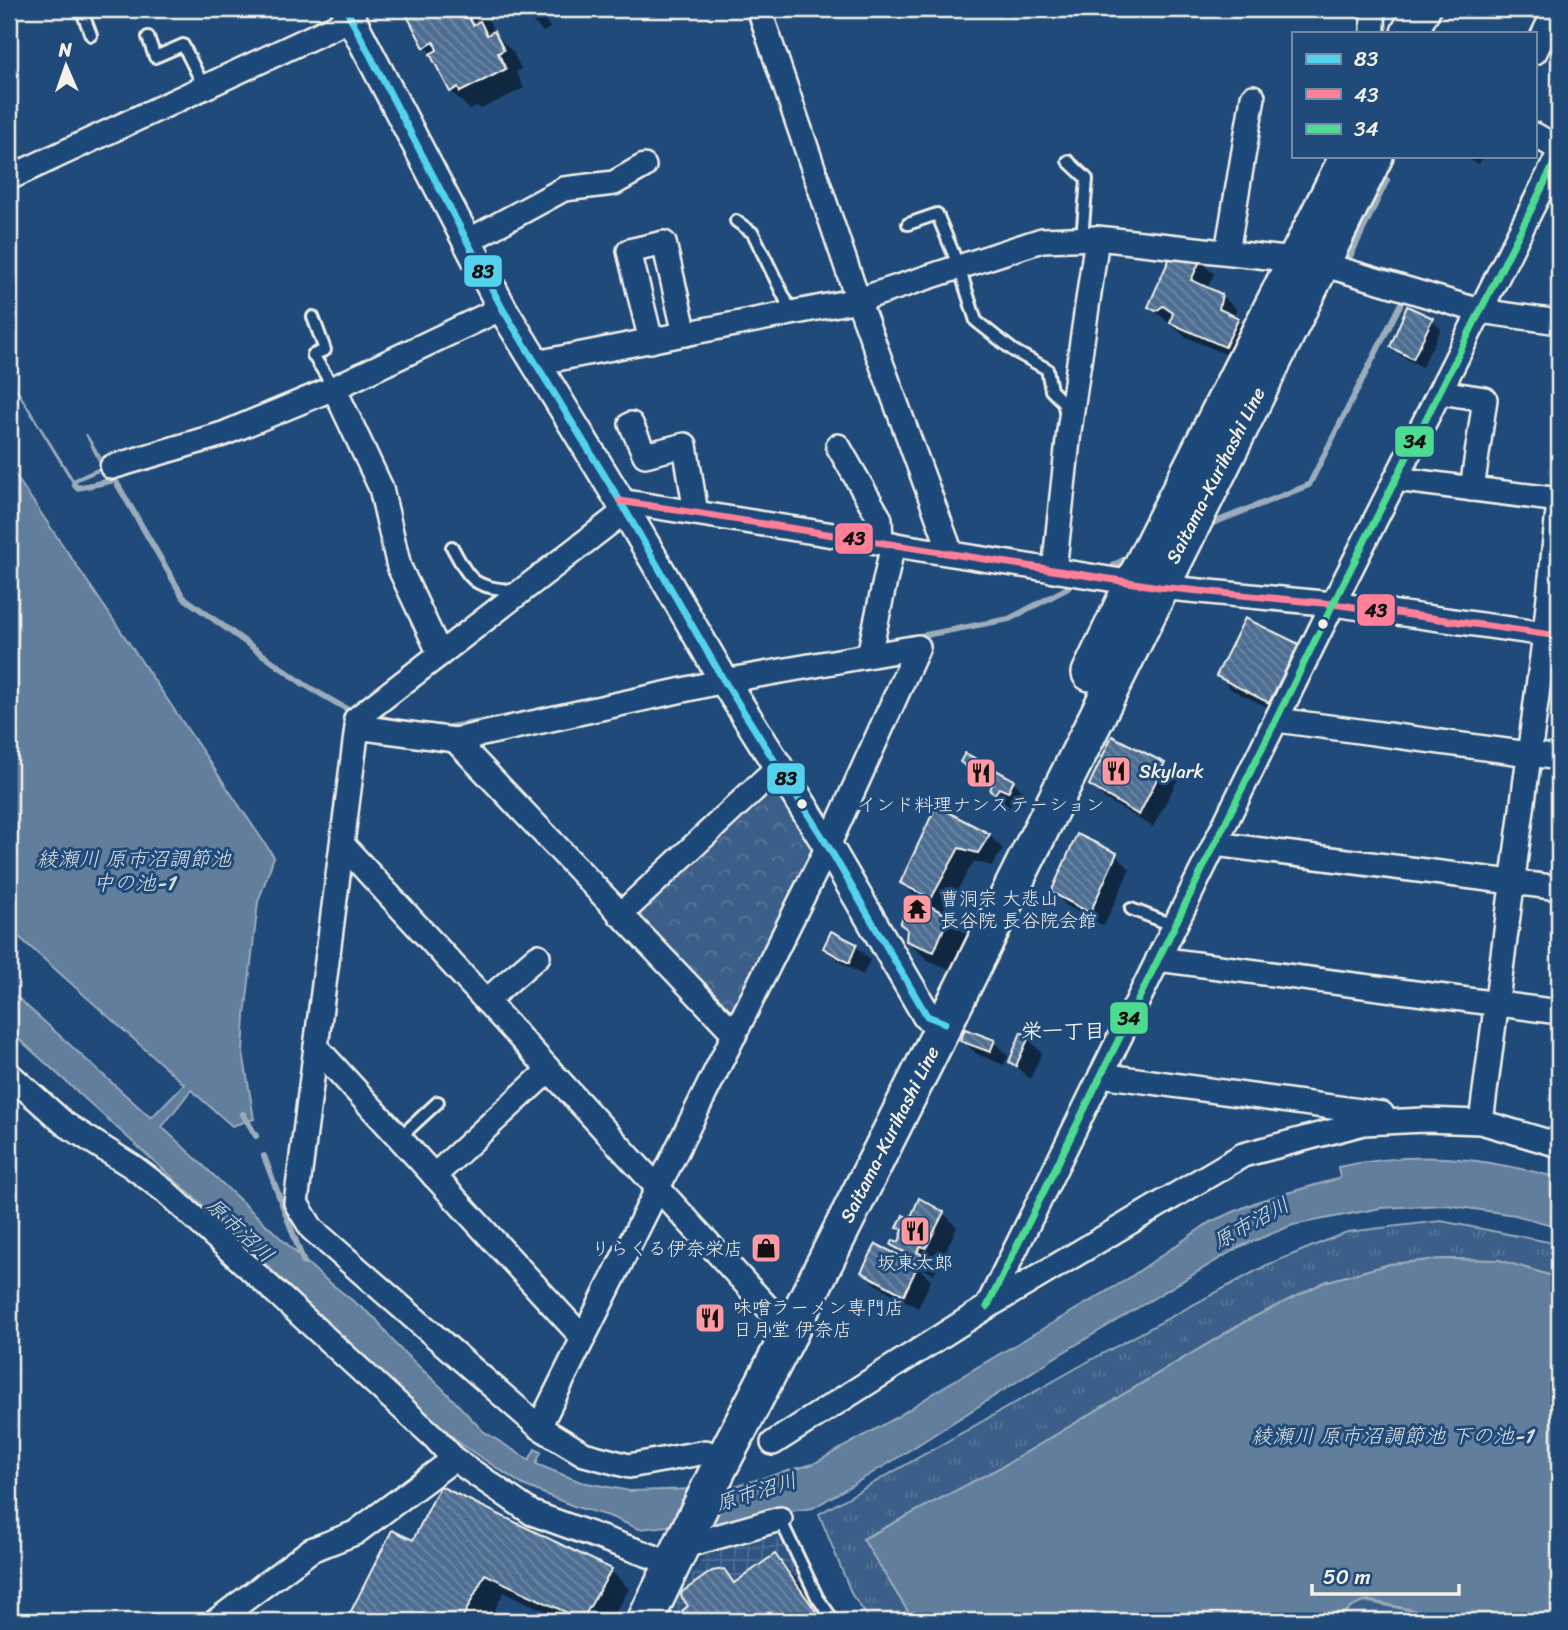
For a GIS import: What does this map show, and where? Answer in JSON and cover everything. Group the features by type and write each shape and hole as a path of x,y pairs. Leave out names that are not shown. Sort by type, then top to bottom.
{"main road":[{"path":"1410,32 1422,9"},
{"path":"1434,32 1446,9"},
{"name":"Saitama-Kurihashi Line","path":"1326,266 1348,158"},
{"name":"Saitama-Kurihashi Line","path":"673,1541 707,1465 782,1324 936,1019 1146,585 1326,266 1374,158"},
{"path":"622,1621 673,1541"},
{"path":"645,1621 673,1541"}],"street":[{"path":"759,9 858,300 951,553"},
{"path":"1373,9 1373,32"},
{"path":"9,178 204,87 349,14 502,308 777,768 936,1019"},
{"path":"1536,50 1547,27 1559,33"},
{"path":"1227,252 1253,97"},
{"path":"987,1307 1480,311 1551,188 1559,151 1536,136"},
{"path":"468,241 564,190 614,183 644,166"},
{"path":"1054,571 1090,238"},
{"path":"536,363 858,300 1042,240 1090,238 1227,252 1326,266 1480,311 1559,322"},
{"path":"651,341 629,251 664,243 685,334"},
{"path":"113,467 223,434 334,388 502,308"},
{"path":"334,388 382,488 399,567 440,654"},
{"path":"1440,392 1485,398 1472,489"},
{"path":"631,424 645,455 685,445 696,513"},
{"path":"838,446 880,519 887,543 870,649"},
{"path":"1396,479 1559,501 1552,635 1527,754 1481,1122"},
{"path":"356,719 520,592 622,506 696,513 1146,585 1333,604 1552,635"},
{"path":"539,1427 828,846 918,646 870,649 721,676 455,740 357,727 296,1203 312,1229 539,1427 583,1454 629,1465 707,1465"},
{"path":"1277,720 1559,758"},
{"path":"455,740 735,1034"},
{"path":"620,915 777,768"},
{"path":"1215,844 1559,888"},
{"path":"343,845 782,1324"},
{"path":"486,1001 538,956"},
{"path":"1158,959 1559,1012"},
{"path":"316,1047 583,1338"},
{"path":"434,1176 549,1070"},
{"path":"9,1074 65,1124 134,1167 165,1191 436,1438 454,1459 532,1513 673,1541 780,1519"},
{"path":"1101,1075 1424,1120"},
{"path":"773,1443 987,1307 1243,1155 1364,1123 1424,1120 1481,1122 1559,1145"},
{"path":"216,1621 311,1550 355,1533 454,1459"}],"lane":[{"path":"81,9 91,35"},
{"path":"148,37 155,57 183,45 204,87"},
{"path":"1068,162 1087,179 1090,238"},
{"path":"908,224 937,214 959,267 976,321 1014,351 1047,369 1051,390 1063,402 1069,431"},
{"path":"736,222 753,233 792,313"},
{"path":"313,317 325,350 313,355 334,388"},
{"path":"452,547 467,574 483,587 520,592"},
{"path":"1130,909 1175,926"},
{"path":"399,1138 438,1102"},
{"path":"780,1519 817,1597 834,1621"}],"shaded area":[{"path":"767,1531 783,1540 812,1602 826,1621 667,1621 682,1590 708,1549"}],"green space":[{"path":"775,786 819,847 728,1019 631,917"},
{"path":"1441,1221 1559,1244 1559,1278 1499,1260 1442,1259 1390,1264 1325,1282 1246,1321 1007,1464 863,1539 914,1621 871,1621 852,1595 819,1514 1089,1361 1267,1265 1347,1232"},
{"path":"1365,1601 1460,1621 1336,1621 1350,1608"}],"water":[{"path":"9,377 73,480 102,467 86,434 105,465 103,469 75,481 77,489"},
{"name":"綾瀬川 原市沼調節池 中の池-1","path":"9,466 274,857 258,902 245,1016 243,1052 254,1119 232,1126 191,1090 162,1127 320,1275 376,1319 397,1346 483,1431 529,1460 535,1449 541,1452 536,1464 581,1482 630,1491 728,1488 813,1464 1126,1280 1210,1222 1259,1201 1340,1178 1338,1167 1396,1159 1449,1158 1502,1165 1559,1178 1559,1227 1515,1215 1446,1205 1381,1208 1293,1225 1239,1247 813,1508 792,1511 786,1507 712,1528 708,1522 639,1529 523,1485 462,1445 9,1030 9,990 151,1118 184,1084 9,928"},
{"name":"綾瀬川 原市沼調節池 下の池-1","path":"1442,1259 1499,1260 1559,1278 1559,1621 1463,1621 1367,1600 1350,1608 1336,1621 914,1621 863,1539 1007,1464 1246,1321 1325,1282 1390,1264"}],"building":[{"path":"475,9 477,14 469,18 473,25 480,21 487,35 494,31 504,50 498,53 506,69 460,92 458,87 450,92 430,54 437,50 434,42 424,48 404,10"},
{"path":"1171,255 1201,259 1191,280 1222,294 1219,309 1239,318 1225,347 1170,323 1173,313 1163,306 1156,311 1148,307"},
{"path":"1407,306 1433,318 1413,359 1390,347"},
{"path":"1245,618 1299,644 1269,703 1216,676"},
{"path":"1112,736 1165,763 1139,815 1089,785"},
{"path":"965,753 1014,780 1008,792 999,788 995,794 990,791 992,784 960,762"},
{"path":"936,806 990,834 978,853 959,848 931,899 900,883"},
{"path":"1077,834 1117,853 1090,913 1051,892"},
{"path":"912,897 949,916 934,952 906,941 907,929 900,924"},
{"path":"831,931 857,944 849,963 823,948"},
{"path":"965,1029 995,1040 990,1052 960,1041"},
{"path":"1021,1032 1029,1037 1016,1066 1009,1062"},
{"path":"919,1198 944,1212 926,1248 921,1246 917,1252 923,1255 920,1261 891,1245 893,1240 899,1242 903,1229 897,1228 903,1215 910,1219"},
{"path":"876,1244 918,1265 904,1295 861,1272"},
{"path":"440,1486 612,1569 582,1620 485,1574 461,1621 346,1621 392,1530 413,1540"},
{"path":"775,1554 823,1621 681,1621 687,1617 682,1611 688,1606 681,1596 682,1592 712,1571 724,1569 734,1583"}],"waterway":[{"path":"1384,9 1385,32"},
{"path":"1306,201 1325,164"},
{"path":"1345,267 1387,180"},
{"path":"1208,525 1309,485 1403,299 1399,297"},
{"path":"74,484 77,488 115,480 183,597 305,685 345,708"},
{"path":"1114,565 1131,556"},
{"path":"915,637 1009,619 1068,588"},
{"path":"374,716 396,721"},
{"path":"437,729 506,718"},
{"path":"243,1114 256,1136"},
{"path":"264,1156 304,1263"}],"transit line":[{"name":"83","path":"346,9 502,308 620,501 723,679 828,846 927,1016 945,1023"},
{"name":"34","path":"987,1307 1333,604 1559,154"},
{"name":"43","path":"620,501 1159,587 1333,604 1559,636"}],"place":[{"name":"Skylark","path":"1116,771"},
{"name":"インド料理ナンステーション","path":"981,773"},
{"name":"曹洞宗 大悲山 長谷院 長谷院会館","path":"917,909"},
{"name":"坂東太郎","path":"915,1231"},
{"name":"りらくる伊奈栄店","path":"766,1248"},
{"name":"味噌ラーメン専門店 日月堂 伊奈店","path":"710,1318"}],"district":[{"name":"栄一丁目","path":"1063,1031"}],"water label":[{"name":"原市沼川","path":"1251,1223"},
{"name":"原市沼川","path":"240,1230"},
{"name":"原市沼川","path":"756,1492"}]}
